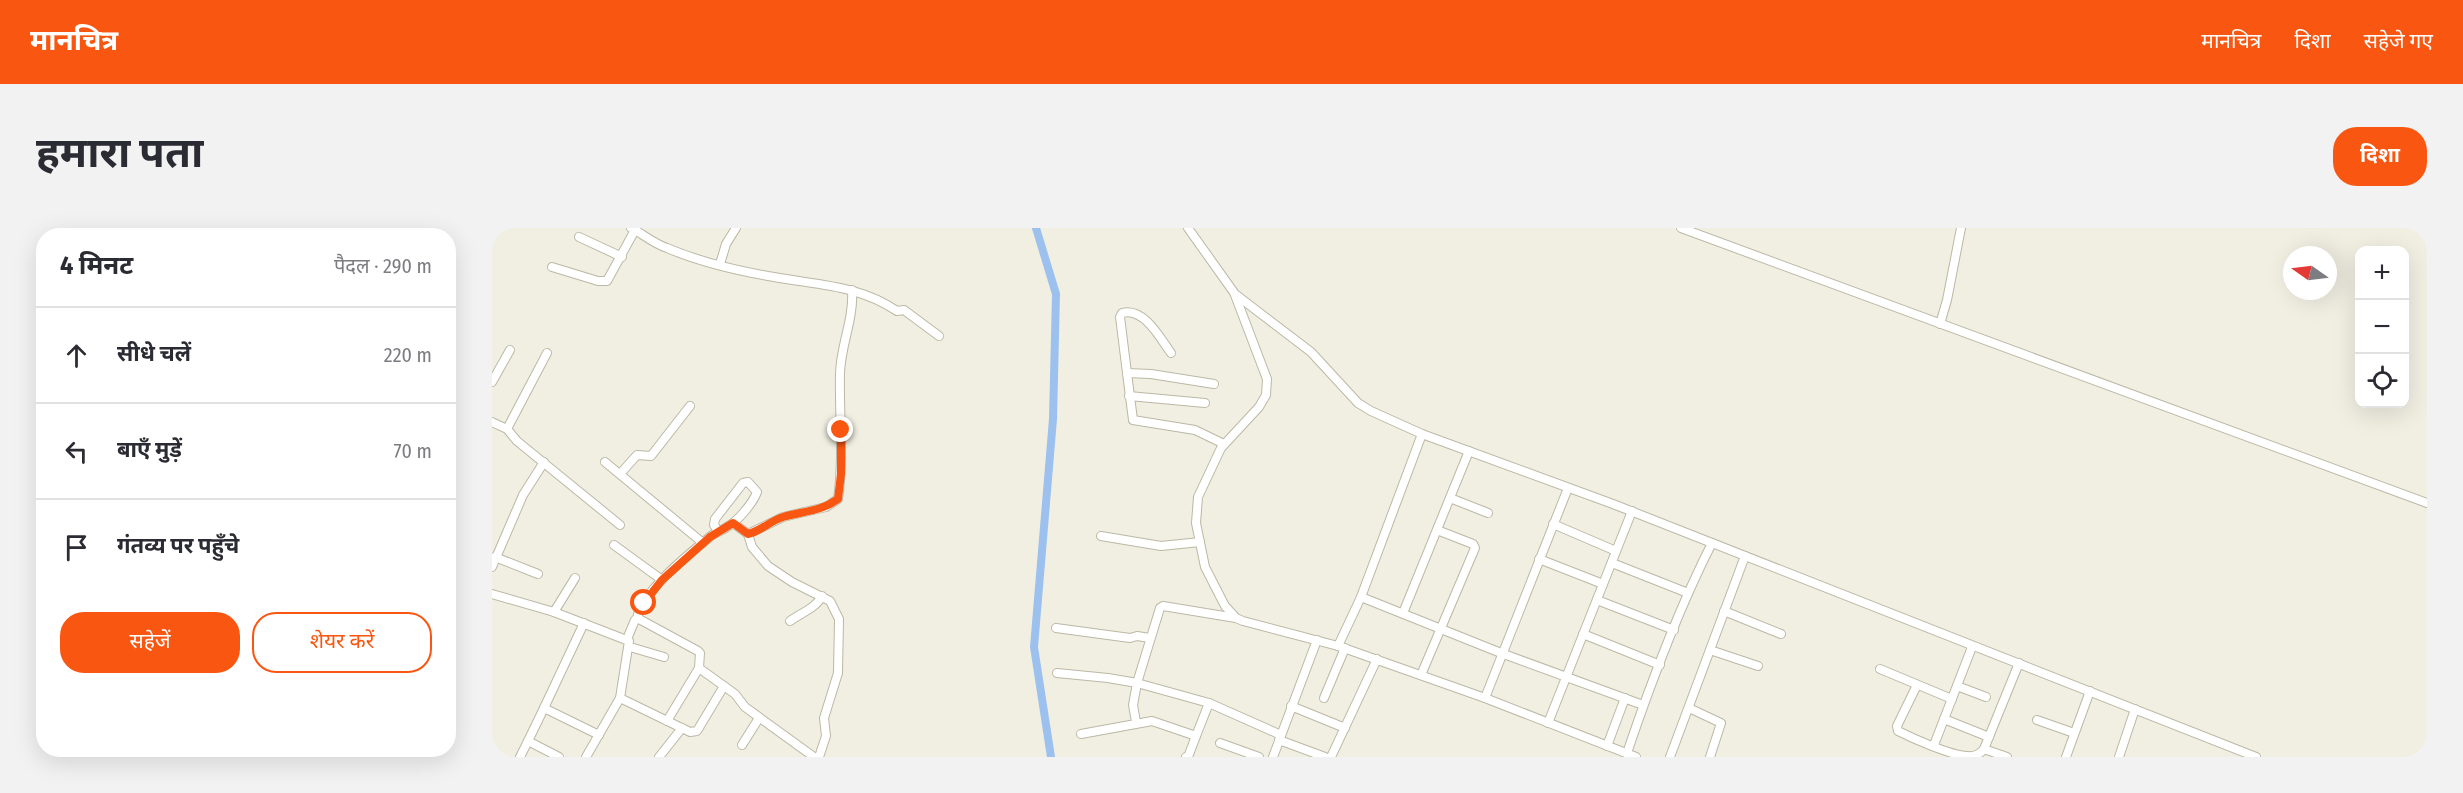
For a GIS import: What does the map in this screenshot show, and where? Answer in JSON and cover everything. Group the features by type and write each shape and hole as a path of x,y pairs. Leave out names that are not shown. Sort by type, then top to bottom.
{"street":[{"path":"720,264 726,244 736,228"},
{"path":"1188,228 1235,294 1267,379 1266,395 1259,407 1224,444 1198,497 1196,524 1205,567 1225,606 1236,618"},
{"path":"1681,228 2427,503"},
{"path":"1940,324 1947,300 1960,228"},
{"path":"552,267 603,282 610,278 634,229 666,248 720,264 772,277 852,290 880,300 897,311 904,310 939,336"},
{"path":"579,237 622,257"},
{"path":"748,534 783,517 826,507 838,499 841,474 840,371 846,334 853,310 852,290"},
{"path":"1235,294 1311,352 1358,403 1422,434 1632,512 2256,757"},
{"path":"1171,353 1146,320 1134,313 1122,313 1133,420 1195,430 1224,444"},
{"path":"492,382 510,350"},
{"path":"507,429 548,353"},
{"path":"1127,373 1151,374 1214,384"},
{"path":"1129,396 1205,403"},
{"path":"620,474 637,455 651,456 690,406"},
{"path":"492,422 507,429 517,441 620,525"},
{"path":"1324,698 1422,434"},
{"path":"1403,613 1469,451"},
{"path":"492,567 523,495 544,462"},
{"path":"605,462 703,543"},
{"path":"586,757 621,698 629,643 639,608 662,580 703,543 733,523 757,495 756,489 748,482 743,483 715,519 714,525 718,531"},
{"path":"1485,698 1568,488"},
{"path":"1450,498 1488,513"},
{"path":"1548,723 1632,512"},
{"path":"733,523 748,534 752,547 768,566 792,582 822,596 833,605 838,619 840,647 838,673 824,718 826,736 819,757"},
{"path":"1553,524 1616,550"},
{"path":"1421,675 1475,549 1473,544 1437,530"},
{"path":"1101,536 1161,546 1200,542"},
{"path":"1627,753 1643,705 1688,593 1712,543"},
{"path":"614,545 662,580"},
{"path":"1670,757 1745,556"},
{"path":"495,557 538,574"},
{"path":"1539,560 1603,584"},
{"path":"1612,563 1688,593"},
{"path":"554,612 575,578"},
{"path":"492,594 554,612 664,657"},
{"path":"790,621 801,612 818,604 822,596"},
{"path":"1360,597 1501,653 1567,675 1643,705"},
{"path":"1597,600 1674,630"},
{"path":"1136,722 1133,705 1137,683 1160,608 1163,606 1236,618 1342,647 1485,698 1636,757"},
{"path":"1724,610 1781,634"},
{"path":"637,619 700,653 699,668 667,721"},
{"path":"520,757 584,623"},
{"path":"1056,628 1130,638 1137,636 1150,638"},
{"path":"1583,634 1660,664"},
{"path":"1273,757 1317,640"},
{"path":"1934,745 1972,647"},
{"path":"1710,650 1758,666"},
{"path":"1331,757 1377,659"},
{"path":"1917,685 1897,729 1949,754 1970,757 1979,754 1984,749 2019,663"},
{"path":"699,668 724,686 759,718 814,757"},
{"path":"1880,669 1952,699"},
{"path":"1057,673 1137,683 1209,703 1325,757"},
{"path":"621,698 690,732 697,731 724,686"},
{"path":"1957,686 1986,697"},
{"path":"2066,757 2090,691"},
{"path":"1607,746 1625,698"},
{"path":"1188,757 1209,703"},
{"path":"1291,706 1345,728"},
{"path":"544,708 599,735"},
{"path":"1689,708 1721,723 1710,757"},
{"path":"2119,757 2135,709"},
{"path":"742,745 759,718"},
{"path":"1944,719 1989,737"},
{"path":"2037,720 2074,733"},
{"path":"1081,734 1136,722 1152,721 1197,736"},
{"path":"659,757 682,728"},
{"path":"528,741 560,757"},
{"path":"1220,743 1259,757"},
{"path":"1984,749 2007,757"}],"waterway":[{"path":"1036,228 1056,294 1053,419 1034,647 1051,757"}],"route":[{"path":"644,603 662,580 718,531 733,523 748,534 783,517 811,512 826,507 838,499 841,474 841,430"}]}
